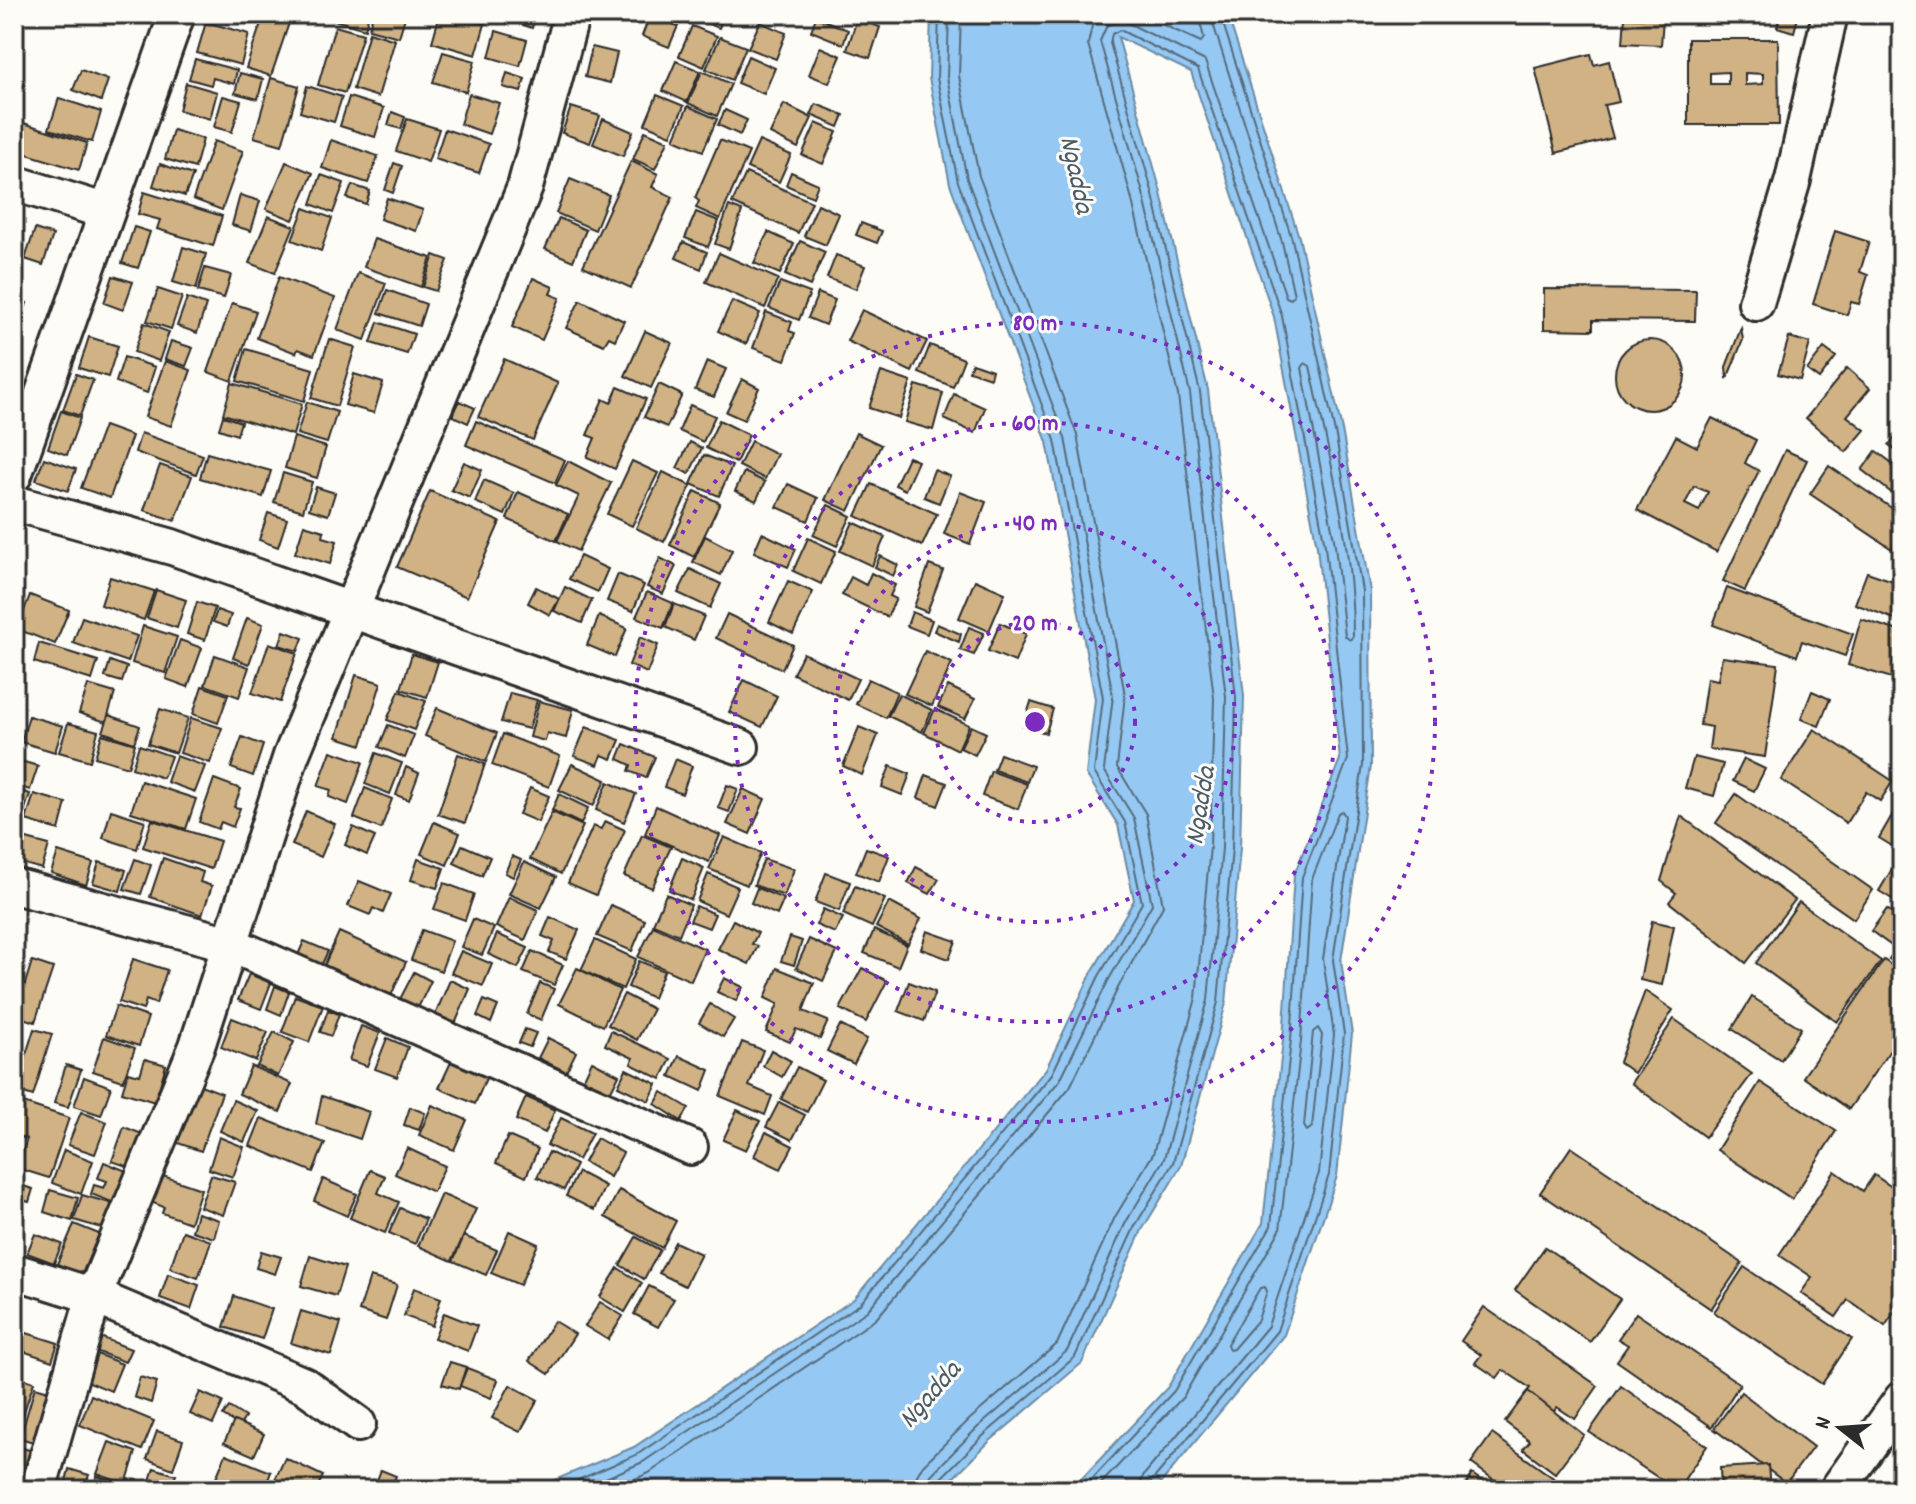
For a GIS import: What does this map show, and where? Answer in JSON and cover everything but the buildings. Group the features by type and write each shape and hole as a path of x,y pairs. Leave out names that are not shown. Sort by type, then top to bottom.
{"street":[{"path":"14,475 104,211 177,14"},
{"path":"38,1490 94,1296 197,1046 291,756 525,187 572,14"},
{"path":"1756,303 1793,180 1830,14"},
{"path":"14,183 104,211"},
{"path":"14,503 172,547 741,747"},
{"path":"14,886 230,944 357,997 690,1147"},
{"path":"14,1271 94,1296 304,1385 358,1424"},
{"path":"1837,1490 1902,1399"}],"water":[{"name":"Ngadda","path":"931,14 1225,14 1229,19 1299,237 1343,435 1370,591 1371,766 1341,961 1352,1034 1337,1176 1284,1335 1155,1490 1071,1490 1168,1387 1263,1223 1283,1040 1294,875 1340,759 1317,547 1274,317 1191,72 1118,37 1160,189 1208,390 1244,696 1240,848 1226,1003 1181,1166 1142,1230 1082,1363 990,1441 941,1490 544,1490 552,1481 634,1447 854,1299 1046,1069 1092,972 1134,900 1118,825 1086,774 1095,699 1047,442 950,184 929,78"}]}
